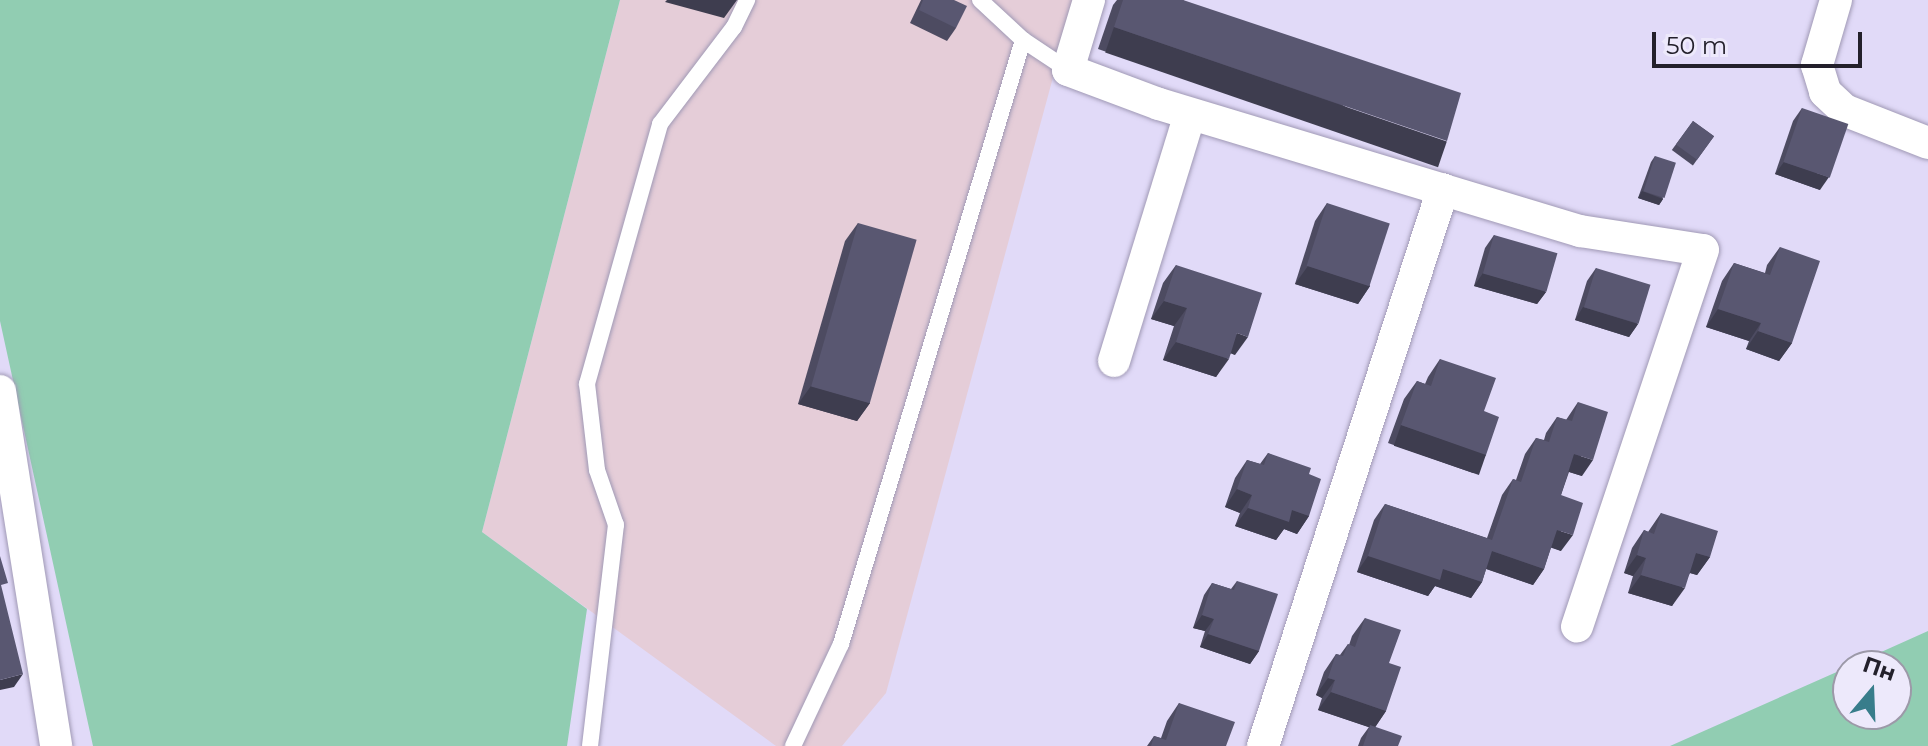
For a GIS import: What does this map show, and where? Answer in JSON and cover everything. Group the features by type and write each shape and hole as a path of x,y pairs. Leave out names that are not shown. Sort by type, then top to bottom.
{"street":[{"path":"1089,0 1068,70 1190,114 1580,231 1703,250 1577,626"},
{"path":"1836,0 1817,65 1825,92 1844,110 1928,143"},
{"path":"1114,361 1190,114"},
{"path":"1263,746 1443,189"},
{"path":"0,391 56,746"}],"lane":[{"path":"590,746 616,525 597,470 587,384 660,124 734,27 747,0"},
{"path":"980,0 1023,40 1068,70"},
{"path":"793,746 841,644 1023,40"}],"shaded area":[{"path":"620,0 1074,0 886,693 842,746 776,746 482,532"}],"green space":[{"path":"0,0 620,0 482,532 587,609 567,746 93,746 0,321"},
{"path":"1928,631 1928,746 1670,746 1832,674 1832,730 1912,730 1912,650 1886,650"}],"building":[{"path":"923,0 954,0 967,6 956,28 919,10"},
{"path":"1123,0 1183,0 1461,93 1447,141 1114,27"},
{"path":"1802,108 1848,124 1830,178 1783,162"},
{"path":"1693,121 1714,136 1697,160 1676,144"},
{"path":"1655,156 1676,163 1664,198 1644,191"},
{"path":"1327,203 1390,223 1369,286 1307,266"},
{"path":"858,223 917,240 870,403 811,386"},
{"path":"1494,235 1557,253 1546,292 1483,273"},
{"path":"1780,247 1820,261 1792,343 1758,331 1761,323 1718,309 1734,263 1770,275"},
{"path":"1176,265 1262,293 1248,337 1237,333 1229,359 1176,342 1187,308 1164,301"},
{"path":"1596,268 1651,285 1639,324 1584,307"},
{"path":"1440,359 1496,378 1484,411 1499,417 1486,455 1401,425 1417,381 1431,386"},
{"path":"1578,402 1608,412 1593,460 1574,454 1561,495 1583,503 1573,535 1557,530 1544,569 1492,551 1482,582 1443,569 1440,580 1368,556 1385,504 1492,540 1513,479 1521,482 1536,438 1549,442 1557,417 1572,421"},
{"path":"1268,453 1311,468 1309,474 1321,479 1309,516 1292,510 1289,522 1248,508 1252,495 1237,489 1247,460 1264,465"},
{"path":"1661,513 1718,531 1710,557 1696,553 1685,588 1641,575 1646,558 1637,555 1644,530 1654,534"},
{"path":"0,556 8,583 1,585 23,674 0,680"},
{"path":"1237,581 1278,594 1259,651 1208,634 1214,619 1202,615 1212,583 1234,590"},
{"path":"1365,618 1401,630 1389,663 1401,667 1386,711 1331,692 1335,680 1328,678 1336,654 1343,656 1348,644 1355,647"},
{"path":"1179,703 1235,722 1226,746 1151,746 1154,736 1166,740"},
{"path":"1370,725 1402,736 1398,746 1363,746"}]}
